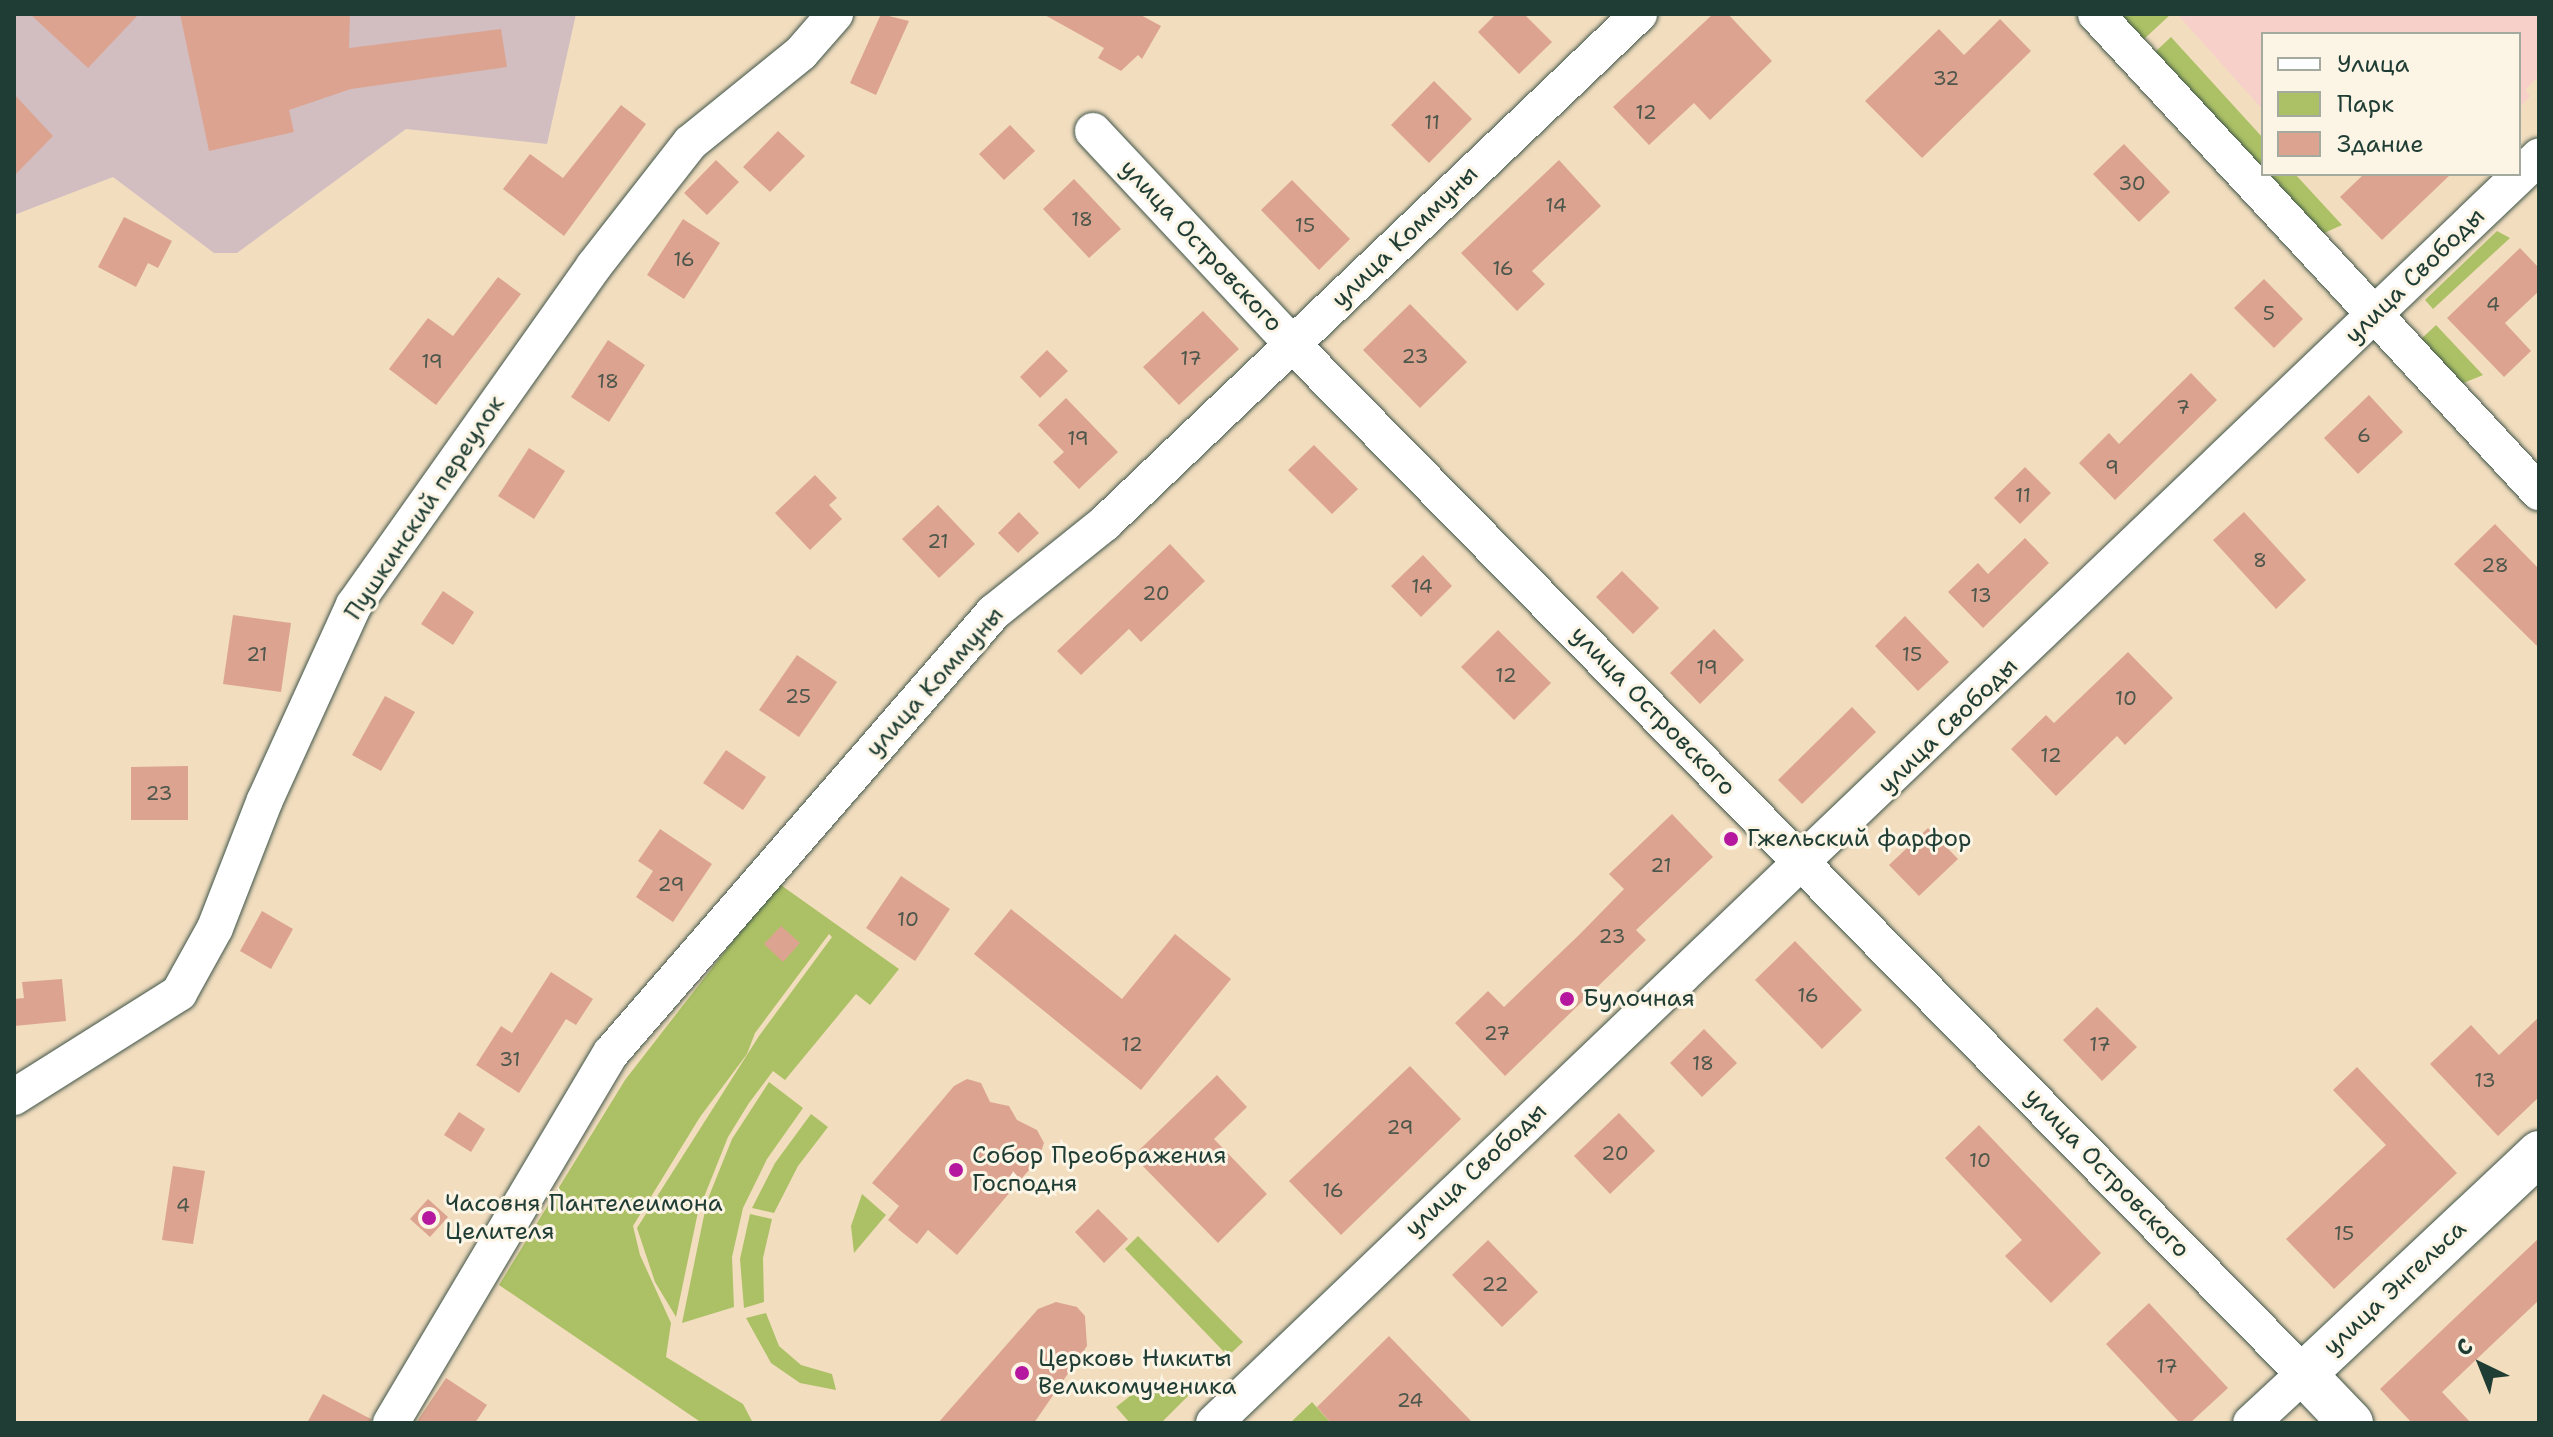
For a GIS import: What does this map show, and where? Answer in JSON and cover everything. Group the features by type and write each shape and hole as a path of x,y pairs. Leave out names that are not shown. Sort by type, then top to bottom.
{"street":[{"name":"Пушкинский переулок","path":"14,1097 179,993 215,928 265,800 354,605 594,266 690,143 801,53 835,14"},
{"name":"улица Коммуны","path":"391,1423 611,1053 994,612 1105,523 1639,14"},
{"path":"2096,14 2539,492"},
{"name":"улица Островского","path":"1093,131 1292,344 2351,1423"},
{"name":"улица Свободы","path":"2521,174 2539,157"},
{"name":"улица Свободы","path":"1214,1423 1803,864 2519,176"},
{"name":"улица Энгельса","path":"2251,1423 2539,1153"}],"shaded area":[{"path":"14,14 576,14 547,144 406,129 237,253 214,253 113,177 14,215"},
{"path":"2177,14 2539,14 2539,76 2525,90 2530,96 2521,106 2521,32 2261,32 2261,108"}],"green space":[{"path":"2119,14 2171,14 2143,40"},
{"path":"2171,37 2261,136 2261,167 2155,52"},
{"path":"2269,176 2297,176 2342,225 2322,234"},
{"path":"2497,231 2510,238 2433,309 2425,300"},
{"path":"2436,325 2483,375 2461,384 2420,340"},
{"path":"778,883 899,969 870,1005 856,994 785,1080 773,1071 749,1103 728,1137 698,1212 676,1317 655,1282 637,1228 759,1036 832,937 829,934 755,1033 747,1054 700,1117 633,1226 640,1255 671,1323 666,1357 743,1404 753,1423 702,1423 499,1285 625,1080"},
{"path":"769,1082 803,1108 767,1159 743,1208 732,1257 734,1307 682,1323 707,1201 732,1139"},
{"path":"811,1114 828,1127 798,1166 774,1213 752,1208 775,1163"},
{"path":"862,1194 886,1215 854,1253 851,1226"},
{"path":"750,1214 772,1219 763,1258 764,1302 744,1308 740,1259"},
{"path":"1138,1236 1243,1342 1228,1356 1125,1249"},
{"path":"766,1313 779,1346 801,1365 832,1374 836,1390 800,1383 771,1363 746,1318"},
{"path":"1165,1382 1190,1394 1161,1423 1130,1423 1116,1407 1139,1389"},
{"path":"1312,1402 1331,1423 1290,1423"}],"building":[{"path":"30,14 139,14 88,68"},
{"path":"180,14 350,14 349,48 501,29 507,67 351,89 289,110 294,132 209,151"},
{"path":"881,14 909,21 876,95 850,83"},
{"path":"1043,14 1139,14 1161,26 1142,59 1138,55 1121,71 1098,58 1104,48"},
{"path":"1496,14 1524,14 1552,42 1519,74 1478,32"},
{"path":"1713,14 1728,14 1772,61 1710,120 1694,103 1649,145 1613,107"},
{"path":"2000,19 2031,51 1922,158 1865,101 1939,29 1964,55"},
{"path":"1434,81 1472,119 1429,163 1391,125"},
{"path":"14,94 53,136 14,176"},
{"path":"621,105 646,124 564,236 503,189 530,154 563,178"},
{"path":"1010,125 1035,151 1004,180 979,154"},
{"path":"778,131 805,156 770,192 743,167"},
{"path":"2124,144 2170,192 2139,222 2093,174"},
{"path":"716,160 739,182 707,215 684,193"},
{"path":"1559,160 1601,206 1532,271 1545,284 1517,311 1461,253"},
{"path":"2362,176 2449,176 2382,240 2340,197"},
{"path":"1074,179 1121,229 1089,258 1043,209"},
{"path":"1292,180 1350,239 1319,270 1261,210"},
{"path":"124,217 172,241 158,268 148,263 136,287 98,267"},
{"path":"683,219 720,243 684,299 647,275"},
{"path":"2520,248 2539,268 2539,291 2505,323 2531,351 2504,377 2447,318"},
{"path":"498,277 521,294 436,405 389,369 428,318 453,336"},
{"path":"2264,279 2303,319 2274,348 2234,308"},
{"path":"1410,304 1467,362 1420,408 1363,350"},
{"path":"1203,311 1239,349 1179,405 1143,367"},
{"path":"608,340 645,365 609,422 571,397"},
{"path":"1047,350 1068,371 1040,398 1020,377"},
{"path":"2191,373 2217,400 2115,500 2079,463 2109,433 2119,444"},
{"path":"2369,395 2403,432 2358,474 2324,438"},
{"path":"1066,398 1118,452 1079,489 1053,462 1064,452 1038,425"},
{"path":"1314,445 1358,489 1332,514 1288,470"},
{"path":"529,448 565,471 534,519 498,496"},
{"path":"2025,467 2051,493 2020,524 1994,498"},
{"path":"815,475 837,498 829,505 842,519 810,550 775,513"},
{"path":"938,505 975,544 939,578 902,539"},
{"path":"1019,512 1039,533 1018,553 998,533"},
{"path":"2244,512 2306,580 2276,609 2213,540"},
{"path":"2495,524 2539,569 2539,648 2454,564"},
{"path":"2025,538 2049,563 1983,628 1948,592 1978,563 1988,574"},
{"path":"1170,544 1205,581 1141,642 1129,629 1081,675 1057,651"},
{"path":"1423,555 1452,586 1421,617 1391,586"},
{"path":"1622,571 1659,608 1633,634 1596,597"},
{"path":"443,591 474,612 453,645 421,624"},
{"path":"233,615 291,623 281,692 223,684"},
{"path":"1905,616 1949,662 1918,691 1875,646"},
{"path":"1714,629 1744,660 1700,704 1670,673"},
{"path":"1498,630 1551,683 1514,720 1461,667"},
{"path":"2128,652 2173,698 2125,745 2117,736 2056,796 2011,749 2046,715 2054,723"},
{"path":"797,655 837,682 799,737 759,710"},
{"path":"385,696 415,712 381,771 352,755"},
{"path":"1852,707 1876,732 1802,804 1778,780"},
{"path":"726,750 766,777 743,810 703,783"},
{"path":"188,766 188,820 131,820 131,767"},
{"path":"1672,814 1713,857 1636,930 1646,940 1505,1076 1455,1023 1488,991 1504,1007 1580,934 1624,889 1609,874"},
{"path":"1928,828 1958,859 1919,896 1889,865"},
{"path":"660,829 712,864 673,922 636,897 653,871 638,861"},
{"path":"901,876 950,909 915,961 866,928"},
{"path":"1011,909 1122,999 1175,934 1231,979 1141,1090 974,954"},
{"path":"262,911 293,929 271,969 240,951"},
{"path":"781,926 800,943 783,962 764,944"},
{"path":"1795,941 1862,1010 1822,1049 1755,980"},
{"path":"551,972 593,999 576,1025 566,1019 519,1093 476,1065 501,1026 512,1033"},
{"path":"62,979 66,1021 14,1026 14,999 24,998 22,982"},
{"path":"2097,1007 2137,1047 2102,1081 2063,1040"},
{"path":"2539,1017 2539,1097 2498,1136 2430,1064 2471,1025 2499,1055"},
{"path":"1704,1029 1737,1063 1702,1097 1670,1063"},
{"path":"1410,1066 1461,1119 1341,1235 1289,1181"},
{"path":"2357,1067 2457,1173 2334,1289 2286,1239 2386,1145 2333,1090"},
{"path":"1217,1075 1247,1107 1214,1139 1267,1194 1218,1243 1133,1156"},
{"name":"Собор Преображения Господня","path":"967,1079 981,1083 990,1102 1009,1106 1017,1120 1037,1130 1044,1143 1039,1158 957,1255 928,1230 917,1244 903,1233 888,1220 899,1206 872,1183 954,1086"},
{"path":"459,1112 485,1129 471,1152 444,1135"},
{"path":"1619,1113 1655,1151 1610,1194 1574,1156"},
{"path":"1979,1125 2101,1253 2051,1303 2005,1256 2022,1240 1945,1158"},
{"path":"173,1166 205,1171 193,1244 162,1240"},
{"name":"Часовня Пантелеимона Целителя","path":"428,1199 448,1217 430,1237 410,1219"},
{"path":"1098,1209 1128,1239 1104,1263 1075,1232"},
{"path":"2539,1238 2539,1300 2442,1392 2471,1423 2412,1423 2380,1389"},
{"path":"1488,1240 1538,1292 1502,1327 1452,1275"},
{"name":"Церковь Никиты Великомученика","path":"1056,1302 1077,1307 1085,1316 1087,1346 1034,1423 938,1423 1038,1309"},
{"path":"2149,1303 2228,1388 2190,1423 2180,1423 2106,1344"},
{"path":"1389,1336 1473,1423 1331,1423 1317,1407"},
{"path":"446,1378 487,1405 475,1423 416,1423"},
{"path":"323,1394 371,1419 370,1423 307,1423"}],"place":[{"name":"Гжельский фарфор","path":"1731,839"},
{"name":"Булочная","path":"1567,999"},
{"name":"Собор Преображения Господня","path":"956,1170"},
{"name":"Часовня Пантелеимона Целителя","path":"429,1218"},
{"name":"Церковь Никиты Великомученика","path":"1022,1373"}]}
